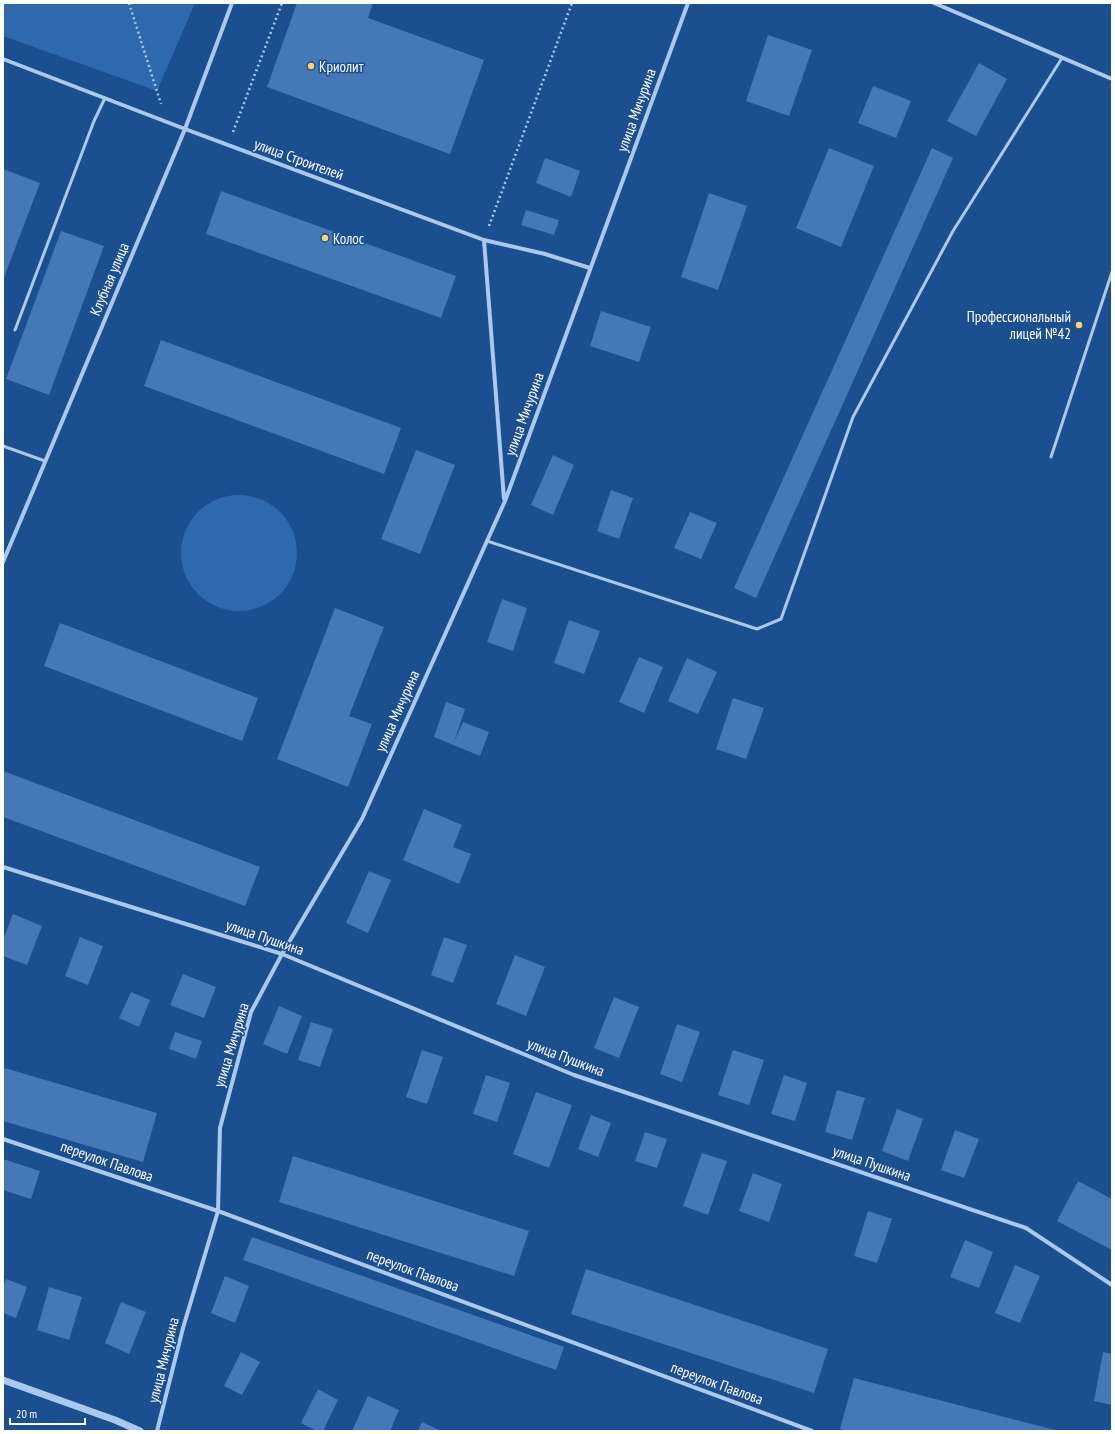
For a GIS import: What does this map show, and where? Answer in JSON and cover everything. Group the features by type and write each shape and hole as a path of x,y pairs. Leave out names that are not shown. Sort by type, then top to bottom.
{"street":[{"name":"Клубная улица","path":"3,562 185,129 232,3"},
{"name":"улица Мичурина","path":"157,1431 183,1328 218,1211 220,1128 251,1012 282,954 362,819 504,501 688,3"},
{"path":"934,3 1112,79"},
{"name":"улица Строителей","path":"3,58 185,129 484,240 546,254 590,268"},
{"path":"484,240 504,501"},
{"name":"улица Пушкина","path":"3,867 282,954 574,1075 1026,1228 1112,1285"},
{"name":"переулок Павлова","path":"3,1139 218,1211 812,1431"},
{"path":"3,1380 115,1420 140,1431"}],"lane":[{"path":"486,541 757,629 781,619 853,416 953,231 1062,58"},
{"path":"15,330 91,129 105,98"},
{"path":"1051,457 1112,272"},
{"path":"3,446 45,461"}],"path":[{"path":"129,3 167,122"},
{"path":"228,145 282,3"},
{"path":"484,240 572,3"}],"shaded area":[{"path":"3,3 195,3 157,91 3,36"},
{"path":"239,495 261,499 280,512 293,531 297,553 293,575 280,594 261,607 239,611 217,607 198,594 185,575 181,553 185,531 198,512 217,499"}],"building":[{"path":"297,3 373,3 368,18 484,60 450,154 267,87"},
{"path":"768,35 812,50 789,116 746,101"},
{"path":"979,63 1007,79 976,136 947,121"},
{"path":"873,86 911,101 896,138 858,123"},
{"path":"829,148 874,166 841,247 796,228"},
{"path":"932,148 953,158 756,598 734,588"},
{"path":"545,158 580,171 571,197 536,183"},
{"path":"3,169 40,183 3,280"},
{"path":"221,191 456,276 441,318 206,234"},
{"path":"709,193 747,206 718,290 681,277"},
{"path":"526,210 559,220 554,235 521,225"},
{"path":"61,231 104,246 49,395 6,379"},
{"path":"601,311 651,327 639,362 590,346"},
{"path":"161,340 401,428 384,474 144,386"},
{"path":"416,450 455,465 420,554 381,539"},
{"path":"553,455 574,465 553,515 531,505"},
{"path":"611,490 633,498 619,539 597,531"},
{"path":"690,512 717,523 701,559 674,548"},
{"path":"502,599 527,608 513,651 487,642"},
{"path":"335,608 384,627 349,716 372,724 348,787 277,759"},
{"path":"569,620 600,631 584,674 554,663"},
{"path":"60,623 258,698 242,741 44,666"},
{"path":"639,657 663,667 644,713 619,702"},
{"path":"687,658 717,672 698,714 668,701"},
{"path":"733,698 764,708 746,759 716,749"},
{"path":"446,702 465,709 454,742 463,722 489,732 480,756 434,737"},
{"path":"3,771 260,867 245,906 3,817"},
{"path":"424,809 462,825 453,847 471,854 459,884 403,860"},
{"path":"369,871 391,880 368,933 346,923"},
{"path":"13,914 42,926 27,965 3,956 3,940"},
{"path":"80,937 103,946 88,985 65,976"},
{"path":"444,937 467,945 453,983 431,975"},
{"path":"515,955 545,967 526,1016 496,1004"},
{"path":"183,974 216,987 204,1018 170,1005"},
{"path":"131,992 150,1000 139,1027 119,1018"},
{"path":"614,997 639,1007 619,1058 594,1048"},
{"path":"279,1006 302,1016 287,1054 263,1044"},
{"path":"311,1022 333,1029 320,1067 298,1060"},
{"path":"677,1024 700,1032 682,1082 660,1074"},
{"path":"175,1032 202,1041 196,1059 169,1049"},
{"path":"422,1050 443,1057 427,1104 406,1097"},
{"path":"733,1050 764,1060 749,1105 718,1095"},
{"path":"5,1068 157,1113 143,1162 3,1121 3,1073"},
{"path":"486,1075 510,1083 497,1122 473,1114"},
{"path":"784,1075 807,1083 795,1121 771,1114"},
{"path":"837,1090 865,1098 852,1140 825,1132"},
{"path":"536,1092 572,1105 549,1168 513,1154"},
{"path":"897,1109 923,1119 908,1161 882,1151"},
{"path":"591,1115 611,1123 598,1157 578,1149"},
{"path":"955,1130 979,1139 964,1178 941,1170"},
{"path":"645,1132 667,1139 657,1168 635,1161"},
{"path":"702,1153 727,1161 708,1215 683,1206"},
{"path":"293,1156 529,1231 514,1276 279,1202"},
{"path":"3,1159 40,1171 31,1199 3,1190"},
{"path":"753,1173 782,1184 769,1222 739,1211"},
{"path":"1078,1181 1112,1199 1112,1250 1057,1221"},
{"path":"868,1211 892,1219 877,1263 854,1256"},
{"path":"252,1237 564,1347 556,1370 243,1260"},
{"path":"965,1240 993,1252 979,1288 950,1277"},
{"path":"1015,1265 1040,1276 1020,1323 995,1313"},
{"path":"586,1269 828,1349 814,1393 571,1314"},
{"path":"225,1276 249,1286 235,1323 211,1313"},
{"path":"6,1279 27,1287 16,1318 3,1313 3,1288"},
{"path":"49,1287 82,1297 69,1340 37,1330"},
{"path":"121,1302 146,1312 129,1354 105,1343"},
{"path":"241,1352 260,1362 242,1395 224,1386"},
{"path":"1103,1352 1112,1354 1112,1405 1094,1401"},
{"path":"854,1378 1055,1431 847,1431 840,1429"},
{"path":"318,1389 338,1400 323,1431 317,1431 301,1423"},
{"path":"368,1396 399,1410 390,1431 352,1431"},
{"path":"422,1422 441,1431 418,1431"}],"place":[{"name":"Криолит","path":"311,66"},
{"name":"Колос","path":"325,238"},
{"name":"Профессиональный лицей №42","path":"1079,325"}]}
